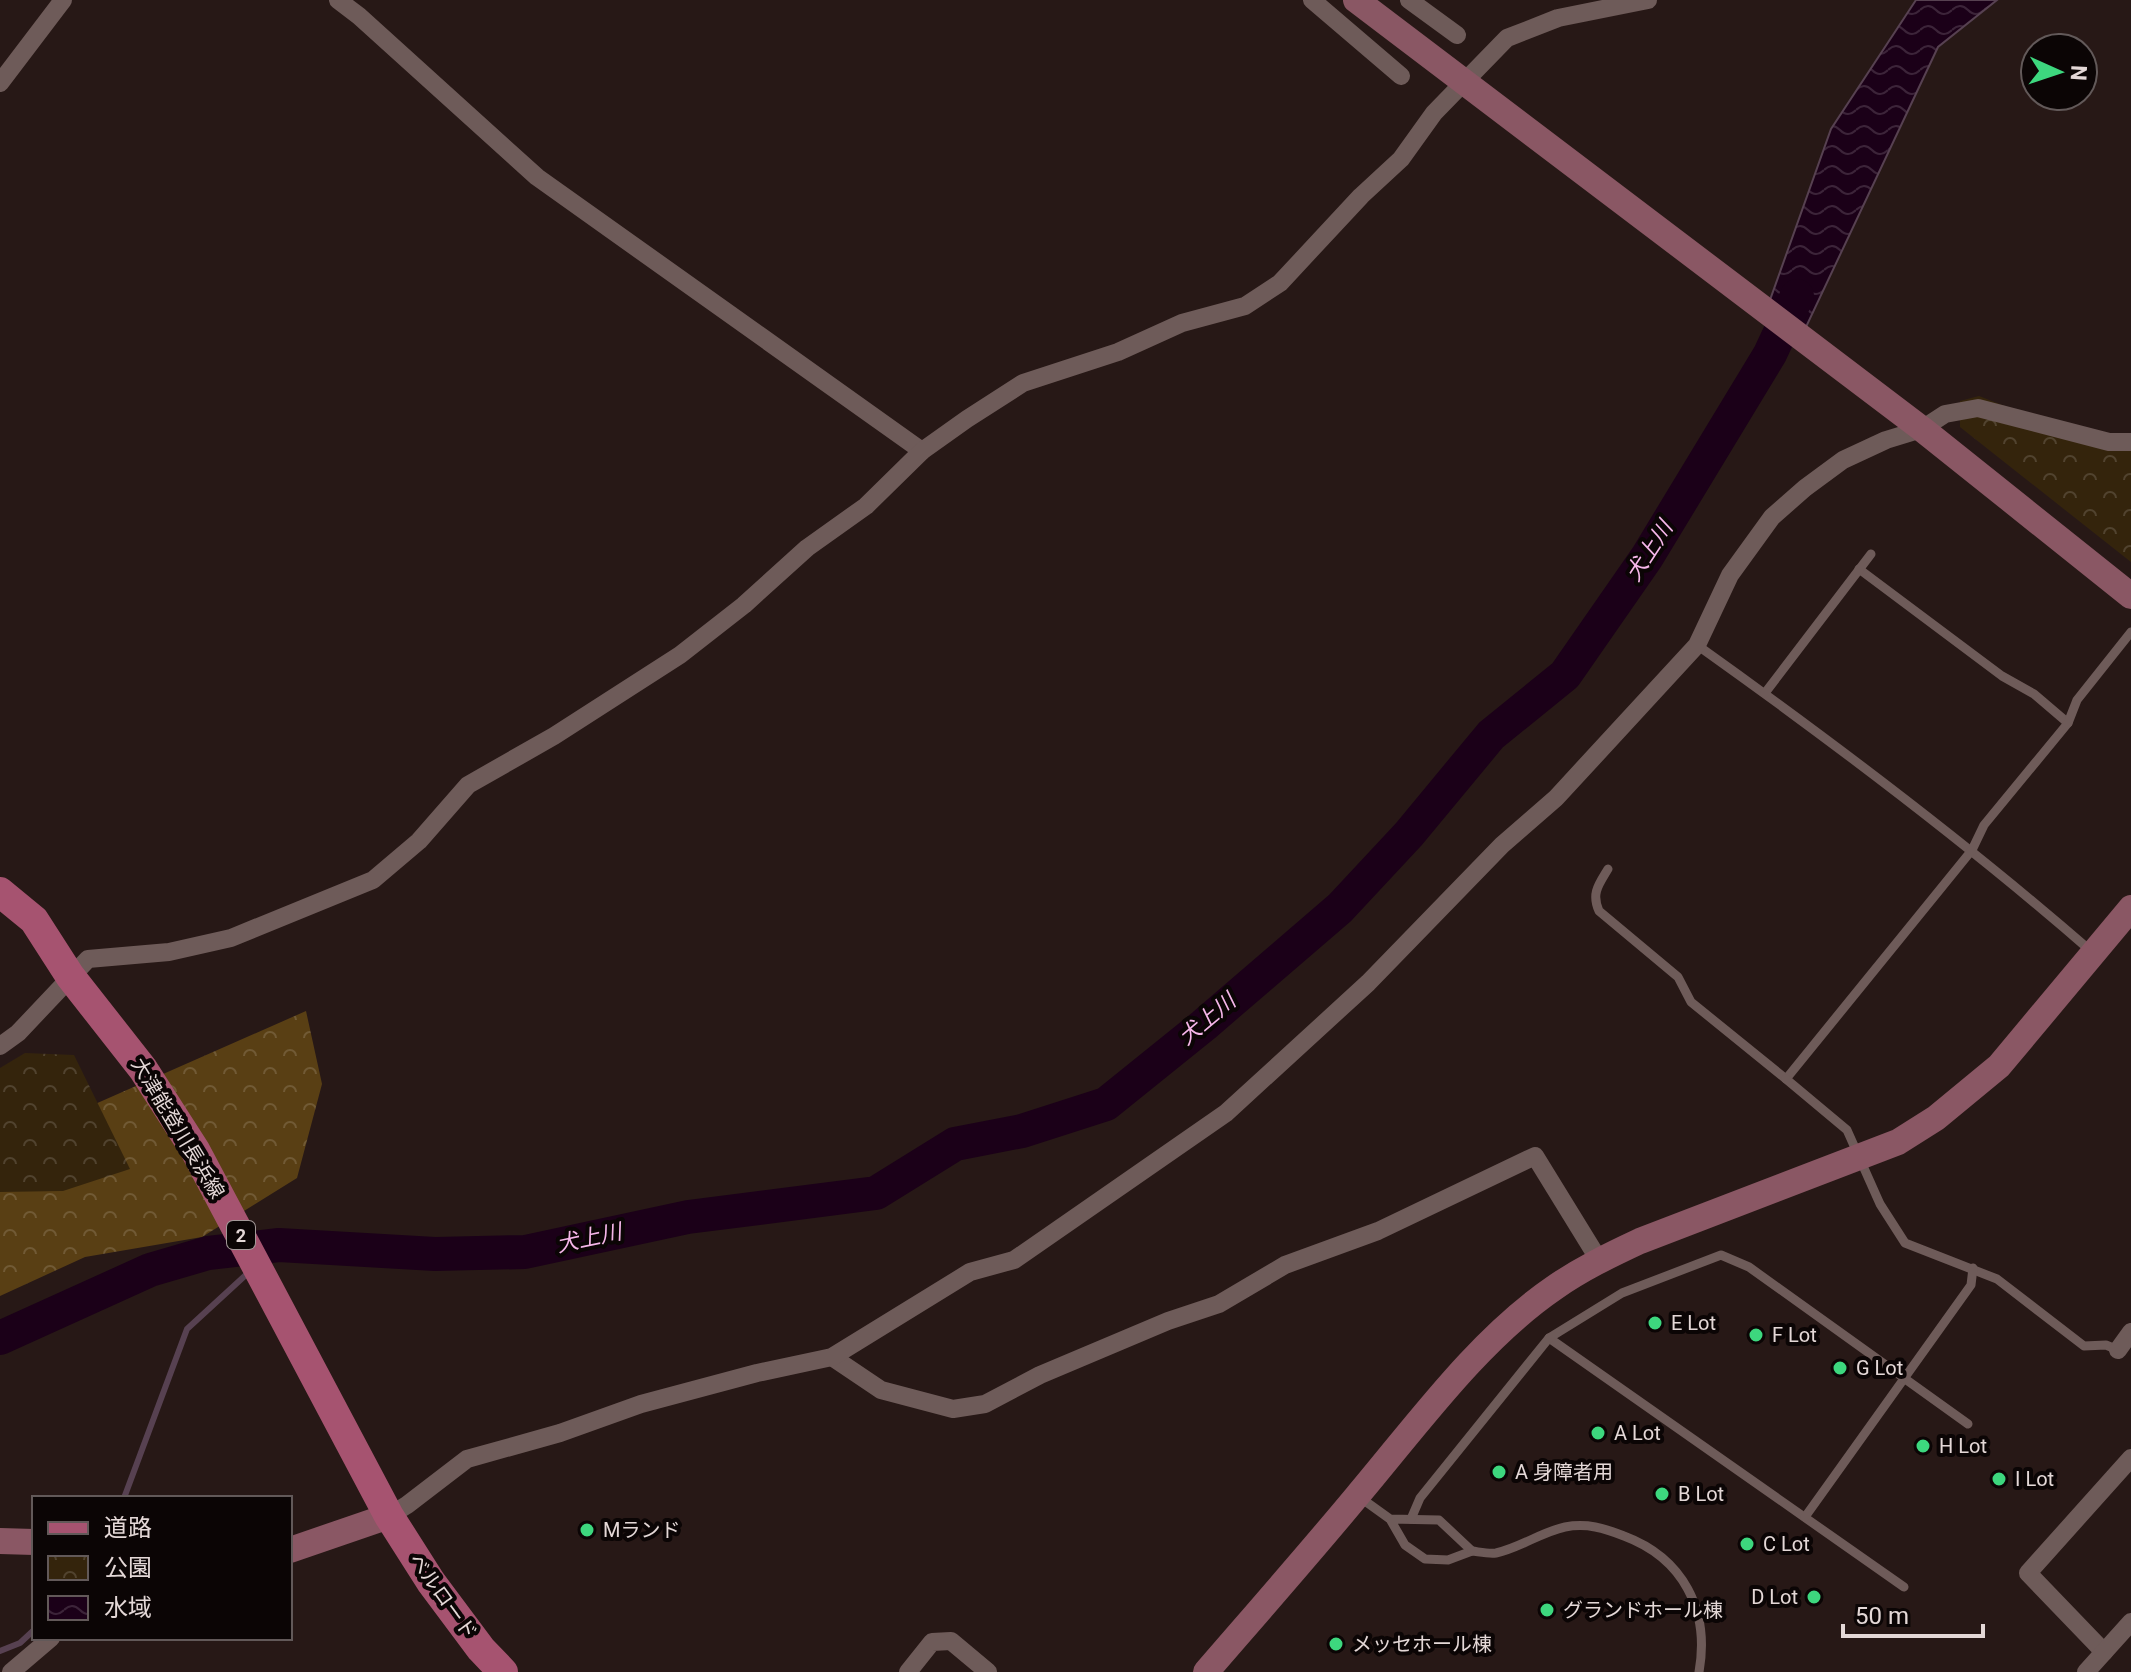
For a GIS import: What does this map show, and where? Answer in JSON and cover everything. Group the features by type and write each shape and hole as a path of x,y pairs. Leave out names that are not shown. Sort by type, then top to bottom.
{"main road":[{"name":"大津能登川長浜線","path":"0,892 34,920 77,985 143,1069 195,1150 383,1503"},
{"name":"ベルロード","path":"383,1503 431,1582 481,1649 503,1672"}],"street":[{"path":"0,83 63,0"},
{"path":"338,0 537,177 922,451"},
{"path":"1312,0 1401,76"},
{"path":"1356,0 1922,429 2131,596"},
{"path":"1409,0 1457,35"},
{"path":"0,1046 77,985 88,959 169,952 231,938 373,880 419,841 468,785 554,736 680,655 744,605 807,548 866,506 922,451 1023,383 1118,352 1182,323 1245,306 1265,295 1401,159 1434,113 1507,38 1558,18 1648,0"},
{"path":"292,1549 383,1503 407,1505 467,1459 560,1433 641,1404 832,1357 970,1272 1014,1260 1226,1113 1368,983 1502,845 1556,798 1697,645 1730,575 1772,517 1843,460 1886,440 1922,429 1945,414 1978,408 2109,442 2131,442"},
{"path":"1206,1672 1417,1423 1487,1346 1553,1288 1599,1260 1640,1241 1898,1142 1936,1118 1969,1094 1999,1066 2131,908"},
{"path":"832,1357 881,1390 953,1409 985,1404 1040,1375 1168,1321 1219,1304 1285,1265 1378,1231 1535,1156 1599,1260"},
{"path":"2118,1350 2131,1332"},
{"path":"2131,1458 2028,1573 2110,1645 2131,1652"},
{"path":"0,1541 32,1542"},
{"path":"2086,1672 2131,1622"},
{"path":"11,1672 49,1640"},
{"path":"908,1672 932,1642 951,1641 988,1672"}],"lane":[{"path":"1765,693 1871,554"},
{"path":"1859,569 2002,676 2034,694 2068,723"},
{"path":"1786,1079 1972,850 1984,825 2068,723 2077,700 2131,632"},
{"path":"1697,645 1972,850 2093,953"},
{"path":"1608,869 1595,891 1599,911 1678,977 1691,1002 1847,1130 1880,1204 1905,1243 1997,1279 2084,1346 2106,1345 2118,1350"},
{"path":"1411,1519 1420,1498 1549,1338 1622,1293 1721,1255 1749,1267 1968,1424"},
{"path":"1805,1517 1971,1285 1973,1268"},
{"path":"1549,1338 1904,1587"},
{"path":"1358,1496 1390,1519 1405,1545 1425,1559 1448,1560 1472,1551 1494,1554 1564,1527 1592,1525 1641,1542 1668,1561 1688,1588 1700,1620 1702,1658 1699,1672"},
{"path":"1390,1519 1439,1520 1472,1551"}],"green space":[{"path":"1979,396 2112,448 2131,447 2131,562 1960,427 1960,401"},
{"path":"306,1011 322,1084 297,1178 202,1237 85,1257 0,1296 0,1146"},
{"path":"25,1053 74,1055 130,1169 63,1191 0,1192 0,1068"}],"water":[{"path":"1916,0 1997,0 1938,47 1806,327 1770,300 1831,129"}],"waterway":[{"name":"犬上川","path":"0,1338 150,1270 208,1253 279,1245 435,1254 525,1252 688,1217 876,1193 955,1144 1022,1131 1106,1104 1340,908 1409,834 1491,735 1565,675 1647,557 1770,354 1797,296"},
{"path":"263,1260 279,1245"},
{"path":"125,1496 187,1329 249,1272"},
{"path":"0,1651 20,1643 32,1632"}],"place":[{"name":"E Lot","path":"1655,1323"},
{"name":"F Lot","path":"1756,1335"},
{"name":"G Lot","path":"1840,1368"},
{"name":"A Lot","path":"1598,1433"},
{"name":"H Lot","path":"1923,1446"},
{"name":"A 身障者用","path":"1499,1472"},
{"name":"I Lot","path":"1999,1479"},
{"name":"B Lot","path":"1662,1494"},
{"name":"Mランド","path":"587,1530"},
{"name":"C Lot","path":"1747,1544"},
{"name":"D Lot","path":"1814,1597"},
{"name":"グランドホール棟","path":"1547,1610"},
{"name":"メッセホール棟","path":"1336,1644"}]}
